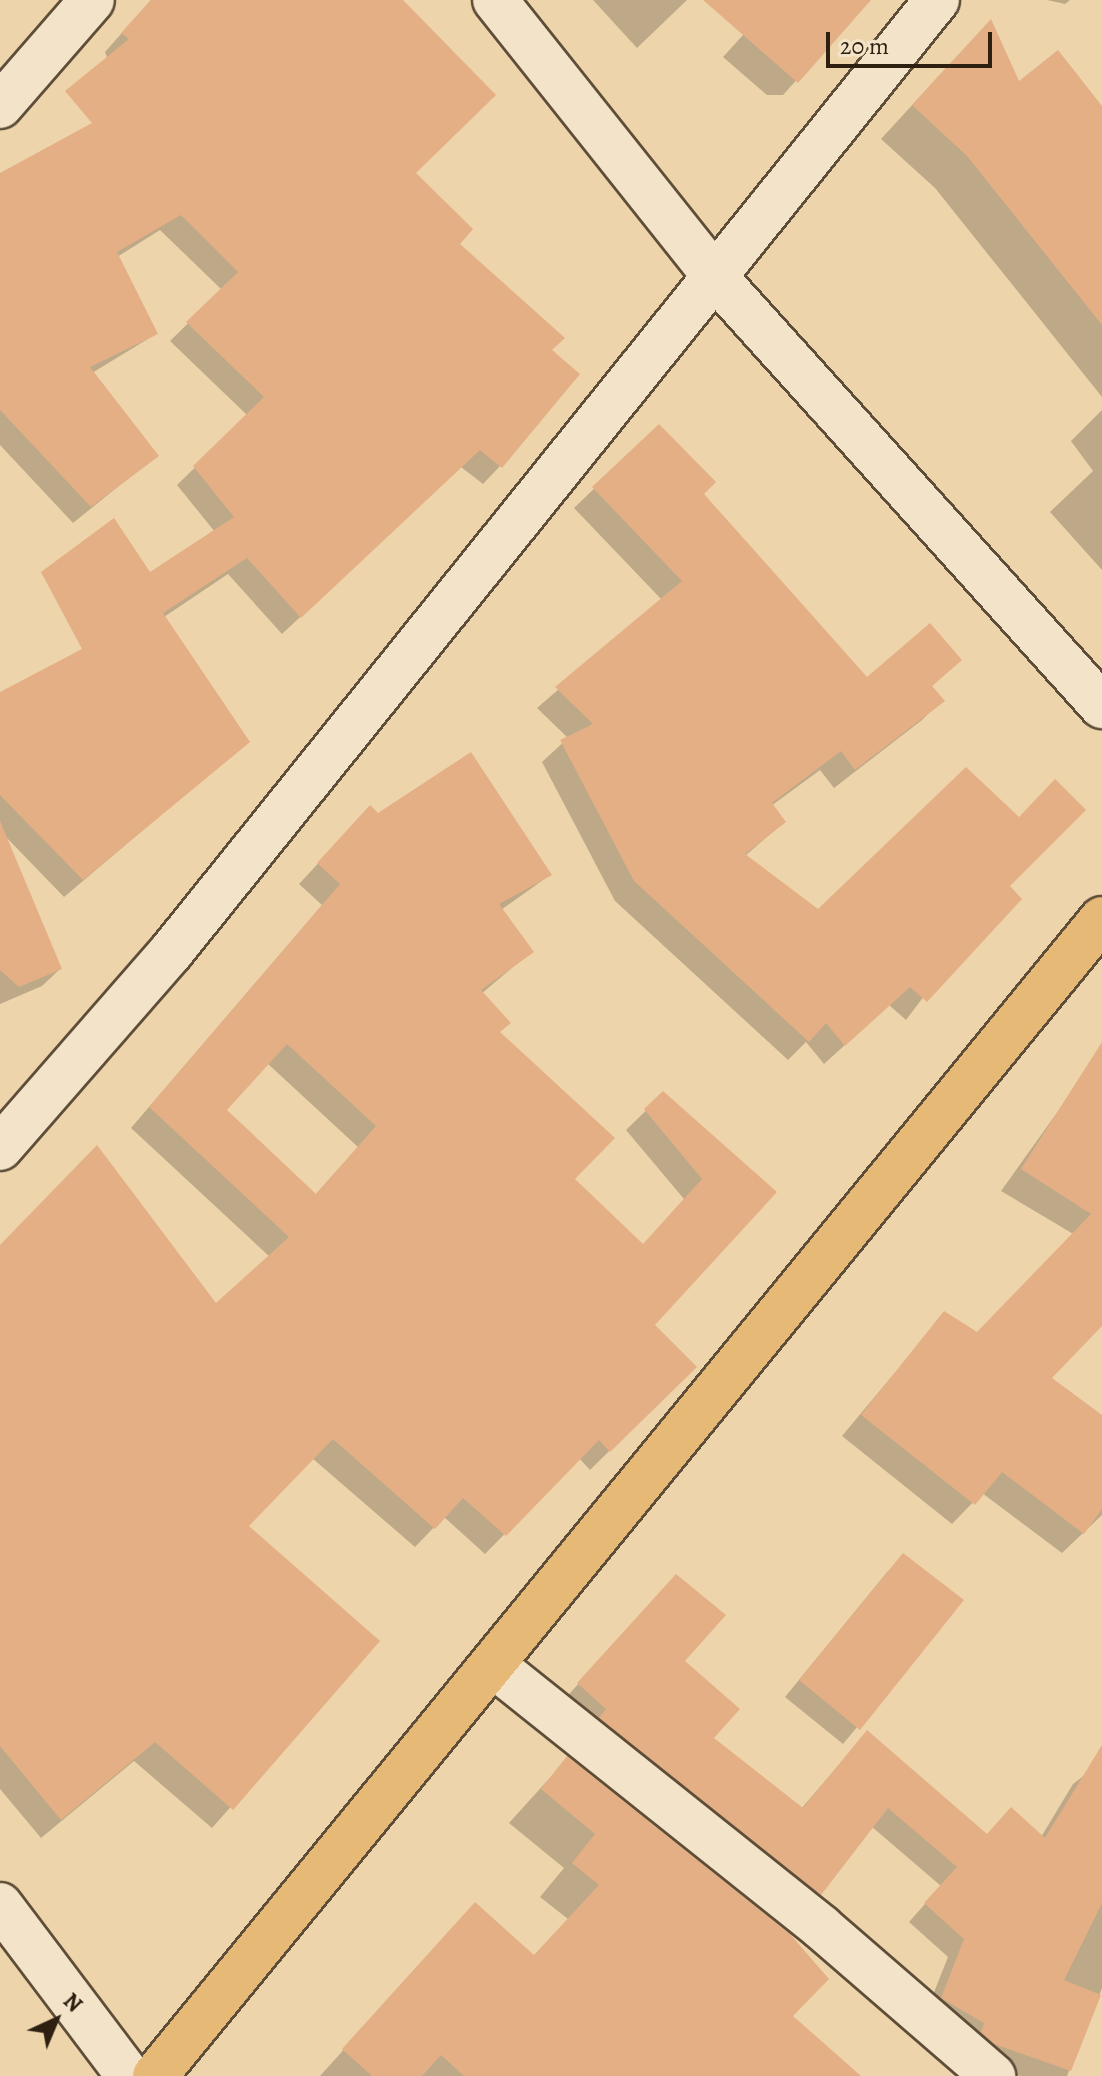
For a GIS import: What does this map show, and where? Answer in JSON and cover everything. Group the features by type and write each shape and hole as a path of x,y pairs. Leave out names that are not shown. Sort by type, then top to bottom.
{"main road":[{"path":"155,2076 1102,919"}],"street":[{"path":"0,106 92,0"},
{"path":"495,0 715,277 1102,706"},
{"path":"0,1148 171,952 937,0"},
{"path":"493,1665 821,1927 993,2076"},
{"path":"0,1905 129,2076"}],"building":[{"path":"151,0 403,0 496,95 416,173 473,229 460,244 565,338 552,350 580,374 502,468 480,450 301,618 247,558 163,613 250,742 83,880 0,795 0,692 82,649 41,572 114,518 150,572 234,517 193,466 264,397 186,322 238,272 181,215 117,252 158,334 90,367 159,456 91,507 0,410 0,173 92,123 65,91 129,39 121,33"},
{"path":"703,0 871,0 798,83"},
{"path":"991,19 1019,81 1058,50 1102,106 1102,325 967,156 912,105"},
{"path":"659,424 716,482 704,494 867,677 930,623 962,660 932,686 945,701 855,770 841,751 772,803 786,822 745,854 818,909 966,767 1019,817 1055,779 1086,810 1010,886 1022,899 927,1002 910,987 845,1046 826,1023 809,1042 634,881 560,740 593,724 555,687 682,581 592,487"},
{"path":"471,752 552,875 499,904 534,952 481,990 511,1023 500,1032 615,1138 575,1179 643,1244 702,1179 644,1109 663,1091 777,1192 655,1325 697,1367 610,1452 599,1440 506,1536 463,1498 435,1529 333,1439 249,1526 380,1641 233,1810 155,1742 61,1820 0,1746 0,1245 97,1145 216,1303 289,1237 149,1107 340,884 317,863 370,805 378,813","holes":["287,1044 376,1126 316,1194 227,1110"]},
{"path":"0,821 62,969 19,987 0,970"},
{"path":"1102,1042 1102,1326 1052,1378 1102,1415 1102,1509 1084,1534 1002,1472 975,1505 861,1415 944,1311 977,1332 1091,1214 1021,1169"},
{"path":"903,1553 964,1600 860,1730 799,1680"},
{"path":"676,1574 726,1615 685,1661 740,1709 714,1738 803,1808 867,1730 987,1834 1011,1807 1045,1838 1102,1745 1102,1903 1064,1980 1101,1995 1071,2071 994,2044 981,2032 984,2023 941,1998 964,1939 924,1903 957,1867 888,1808 821,1895 599,1718 606,1709 577,1683"},
{"path":"567,1756 790,1934 829,1979 793,2016 861,2076 464,2076 441,2055 422,2076 372,2076 342,2049 475,1902 534,1955 599,1885 572,1863 595,1834 541,1789"}]}
